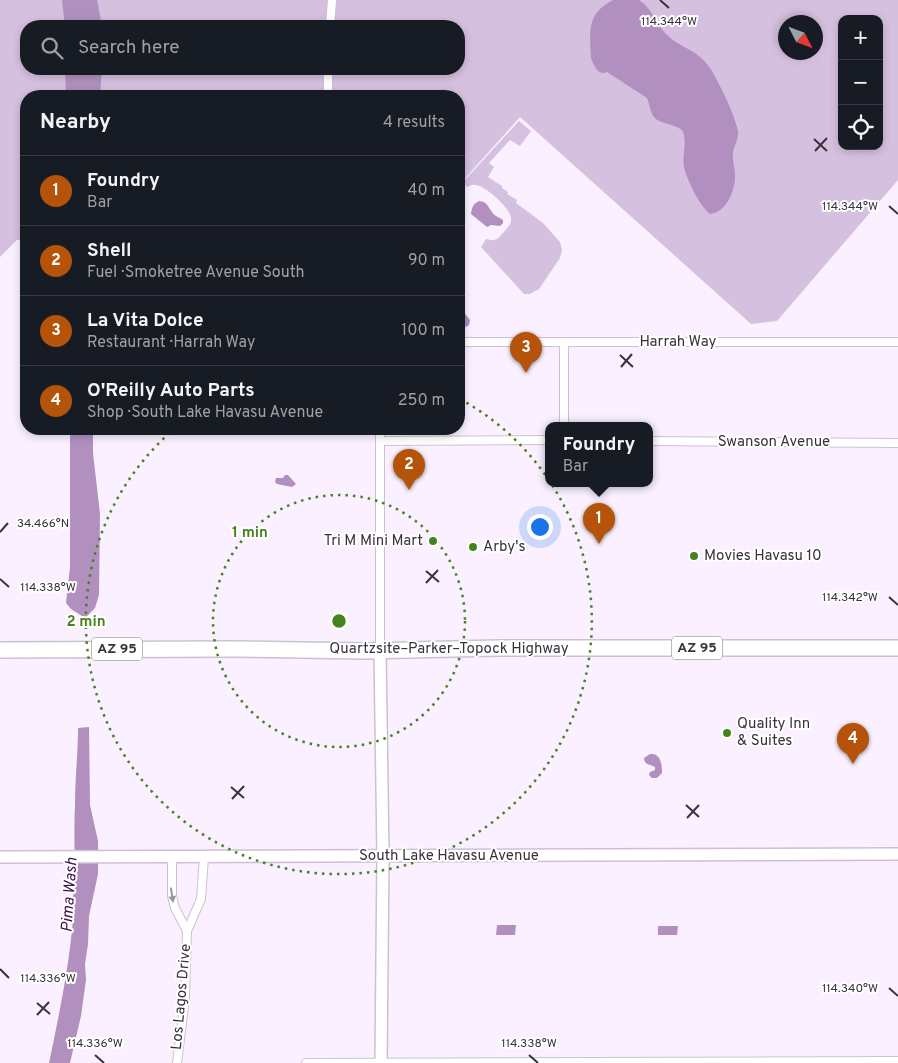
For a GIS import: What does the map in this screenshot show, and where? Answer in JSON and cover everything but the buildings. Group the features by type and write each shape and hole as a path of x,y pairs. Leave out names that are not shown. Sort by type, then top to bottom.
{"highway":[{"name":"Quartzsite–Parker–Topock Highway","path":"0,650 898,648"}],"main road":[{"path":"380,650 383,856 381,1062"},
{"name":"South Lake Havasu Avenue","path":"0,857 898,854"}],"street":[{"path":"330,20 332,0"},
{"path":"328,75 328,90"},
{"name":"Harrah Way","path":"465,342 898,342"},
{"path":"564,342 564,422"},
{"path":"380,435 380,650"},
{"path":"380,441 545,440"},
{"name":"Swanson Avenue","path":"653,441 898,443"},
{"name":"Los Lagos Drive","path":"176,1063 185,998 187,931 200,899 204,856"},
{"name":"Los Lagos Drive","path":"172,857 171,888 173,900 187,931"},
{"path":"306,1063 898,1061"}],"shaded area":[{"path":"0,0 328,0 326,20 20,20 20,75 324,75 324,90 20,90 20,240 17,240 0,257"},
{"path":"62,0 97,0 101,20 64,20"},
{"path":"336,0 898,0 898,180 777,321 751,324 520,117 465,178 465,90 332,90 331,75 465,75 465,20 334,20"},
{"path":"613,0 639,0 643,3 665,33 707,63 723,92 734,117 738,134 733,153 735,176 733,190 728,201 715,213 710,214 706,210 688,179 684,167 685,140 683,132 675,126 656,119 651,112 647,98 607,72 601,73 597,70 591,58 590,31 594,17 604,5"},
{"path":"65,75 102,75 100,90 66,90"},
{"path":"519,121 531,131 520,146 510,140 489,163 494,167 488,177 502,186 508,192 507,194 517,200 516,203 543,223 560,242 562,250 560,258 539,289 530,294 524,294 481,247 486,239 497,239 510,225 511,218 502,203 491,193 479,186 472,185 467,187 465,180"},
{"path":"479,201 486,203 494,215 503,220 500,226 491,225 487,227 471,214 473,206"},
{"path":"465,314 470,320 469,325 466,327"},
{"path":"70,435 93,435 93,453 100,514 99,595 95,608 85,618 71,609 66,603 70,567"},
{"path":"285,475 288,475 296,484 292,487 275,482 276,478 283,478"},
{"path":"89,727 90,805 98,841 98,874 89,916 85,964 86,980 81,1016 70,1063 49,1063 66,973 73,919 71,915 74,887 74,818 78,728"},
{"path":"650,754 657,755 661,763 662,773 657,778 652,778 649,775 650,772 655,770 655,767 644,760"},
{"path":"497,925 516,925 515,935 496,935"},
{"path":"658,926 678,926 677,935 658,935"}],"place":[{"name":"La Vita Dolce","path":"526,373"},
{"name":"Shell","path":"409,490"},
{"name":"Tri M Mini Mart","path":"433,541"},
{"name":"Foundry","path":"599,544"},
{"name":"Arby's","path":"473,547"},
{"name":"Movies Havasu 10","path":"694,556"},
{"name":"Quality Inn & Suites","path":"727,733"},
{"name":"O'Reilly Auto Parts","path":"853,764"}],"water label":[{"name":"Pima Wash","path":"70,895"}]}
